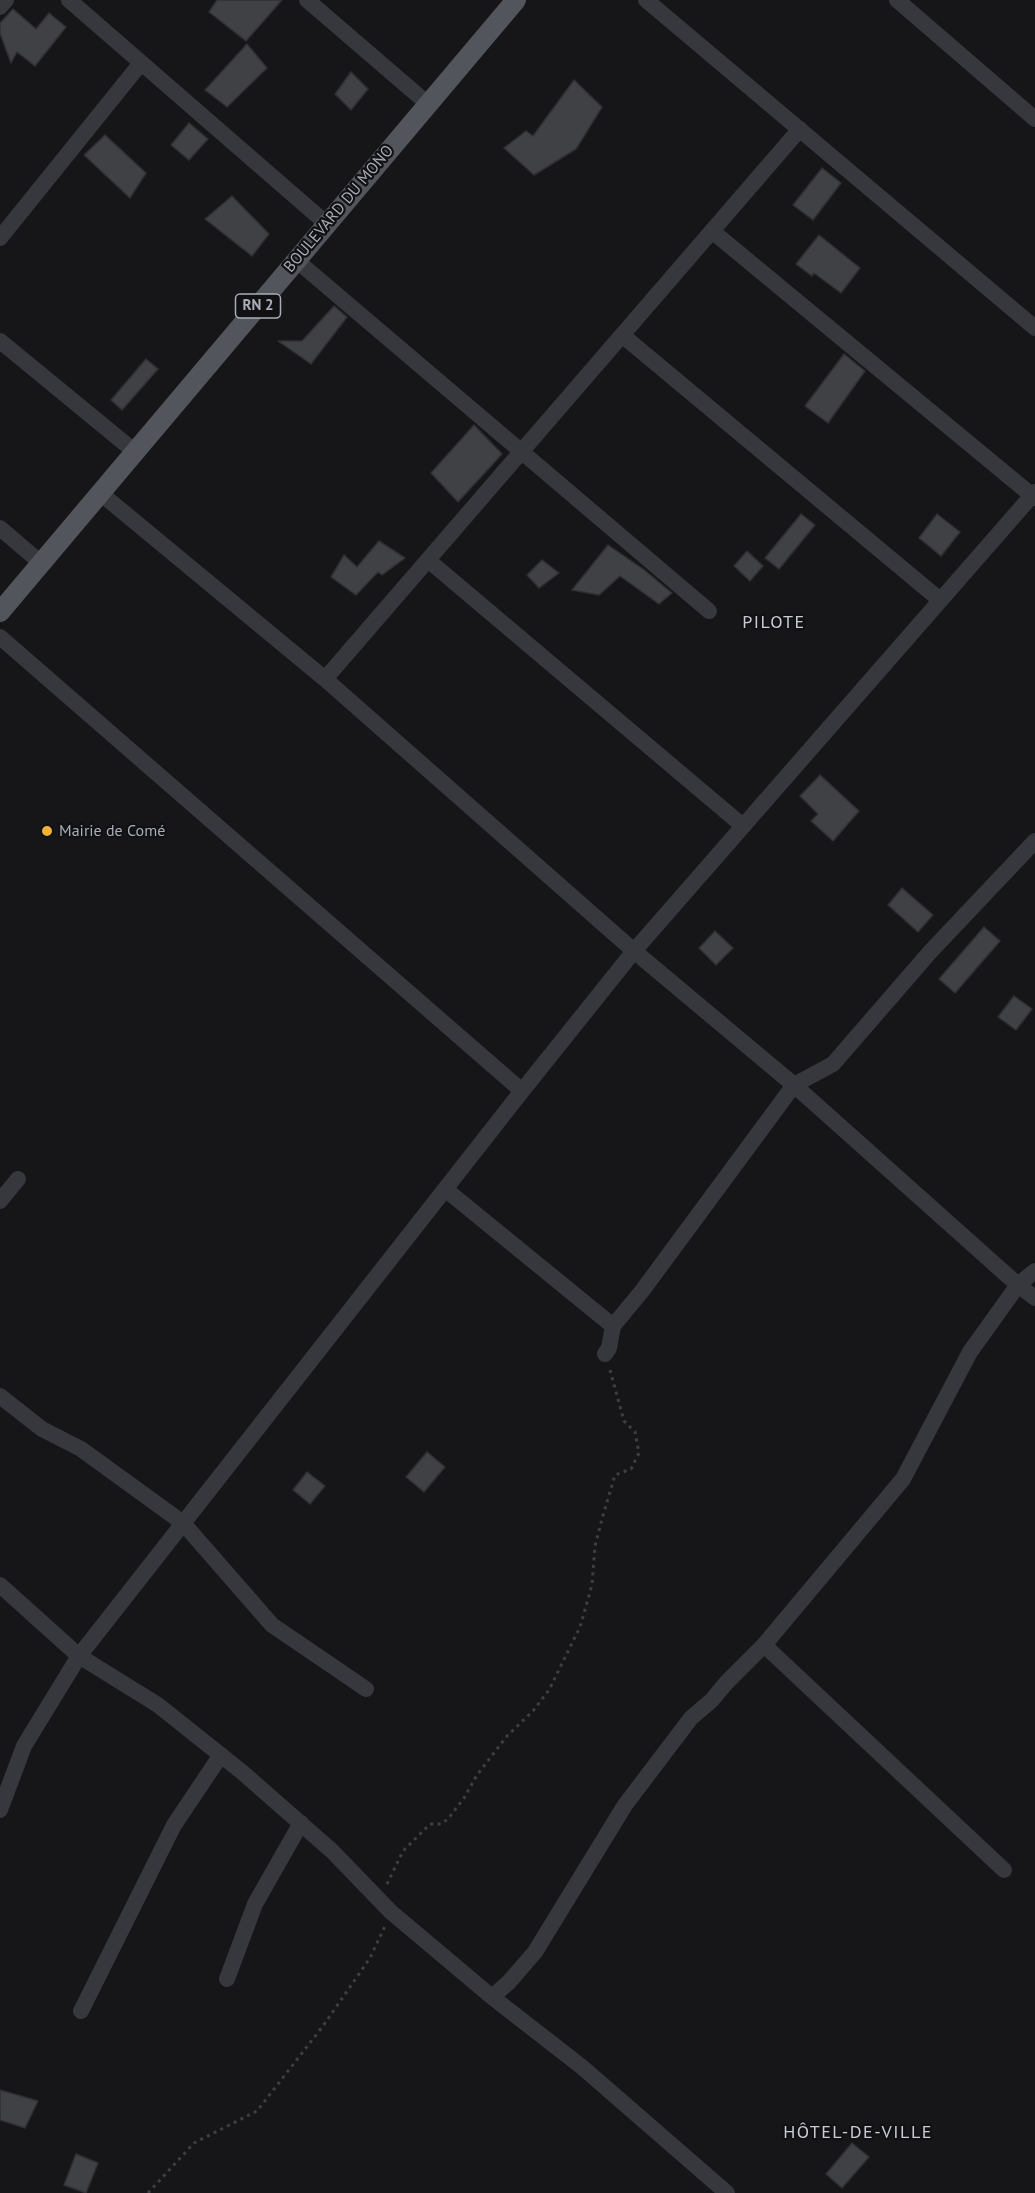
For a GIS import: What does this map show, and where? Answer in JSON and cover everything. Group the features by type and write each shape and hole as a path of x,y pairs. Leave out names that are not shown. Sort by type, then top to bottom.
{"main road":[{"name":"BOULEVARD DU MONO","path":"0,612 516,0"}],"street":[{"path":"0,8 6,0"},
{"path":"69,0 328,225"},
{"path":"307,0 428,104"},
{"path":"646,0 1035,328"},
{"path":"897,0 1035,119"},
{"path":"0,238 141,63"},
{"path":"325,680 800,129"},
{"path":"0,1810 24,1746 79,1656 522,1091 634,951 1034,495 712,231"},
{"path":"296,260 709,611"},
{"path":"622,335 940,600"},
{"path":"0,341 134,451"},
{"path":"99,492 325,680 634,951 794,1085 1035,1298"},
{"path":"0,528 41,563"},
{"path":"428,560 743,826"},
{"path":"0,637 522,1091"},
{"path":"605,1354 609,1348 613,1326 642,1291 794,1085 833,1064 930,952 1035,841"},
{"path":"0,1201 18,1179"},
{"path":"446,1188 613,1326"},
{"path":"492,1997 509,1982 535,1952 625,1805 691,1718 712,1700 764,1645 903,1479 970,1352 1018,1285 1035,1271"},
{"path":"0,1396 42,1429 81,1449 183,1523 272,1625 366,1689"},
{"path":"0,1585 79,1656 158,1705 221,1755 332,1851 385,1907 492,1997 582,2067 727,2193"},
{"path":"764,1645 1004,1870"},
{"path":"81,2011 174,1825 221,1755"},
{"path":"227,1979 255,1904 301,1823"}],"path":[{"path":"148,2193 194,2143 257,2111 323,2026 370,1958 403,1851 430,1824 441,1824 448,1819 465,1798 477,1775 507,1736 533,1712 549,1689 580,1627 592,1585 596,1546 602,1519 615,1475 631,1469 639,1453 635,1432 624,1421 605,1354"}],"building":[{"path":"217,0 282,0 246,41 209,12"},
{"path":"13,9 36,29 49,13 66,27 35,66 17,52 11,63 0,33 0,23"},
{"path":"247,44 267,68 227,107 205,90"},
{"path":"351,72 368,89 351,110 335,94"},
{"path":"574,80 602,107 576,149 534,175 504,148 526,131 533,136"},
{"path":"189,123 208,139 189,160 171,145"},
{"path":"105,135 146,173 130,198 84,155"},
{"path":"822,168 841,183 813,220 793,205"},
{"path":"232,196 269,234 252,256 205,219"},
{"path":"819,235 860,268 841,293 814,273 812,276 796,264"},
{"path":"334,306 347,317 311,364 278,341 302,341"},
{"path":"844,354 865,371 828,423 805,406"},
{"path":"146,359 158,369 122,410 111,400"},
{"path":"474,425 502,454 458,502 431,473"},
{"path":"801,514 815,525 779,569 765,558"},
{"path":"937,514 960,532 941,556 919,538"},
{"path":"379,541 405,558 382,575 378,572 356,595 331,577 344,555 357,567"},
{"path":"608,545 672,593 659,604 620,576 599,595 572,590"},
{"path":"747,551 763,566 750,581 734,566"},
{"path":"542,560 559,573 539,588 527,575"},
{"path":"820,775 859,811 833,841 811,821 818,814 800,796"},
{"path":"902,888 933,915 918,932 888,905"},
{"path":"984,927 1000,941 955,993 939,979"},
{"path":"715,931 733,948 716,965 699,948"},
{"path":"1014,996 1032,1009 1016,1030 998,1017"},
{"path":"427,1452 445,1467 424,1492 406,1477"},
{"path":"307,1472 325,1486 310,1504 293,1490"},
{"path":"0,2090 38,2101 25,2128 0,2120"},
{"path":"852,2143 869,2157 842,2188 826,2174"},
{"path":"76,2154 98,2163 86,2193 64,2185"}],"place":[{"name":"Mairie de Comé","path":"47,831"}],"district":[{"name":"PILOTE","path":"774,623"},
{"name":"HÔTEL-DE-VILLE","path":"858,2133"}]}
